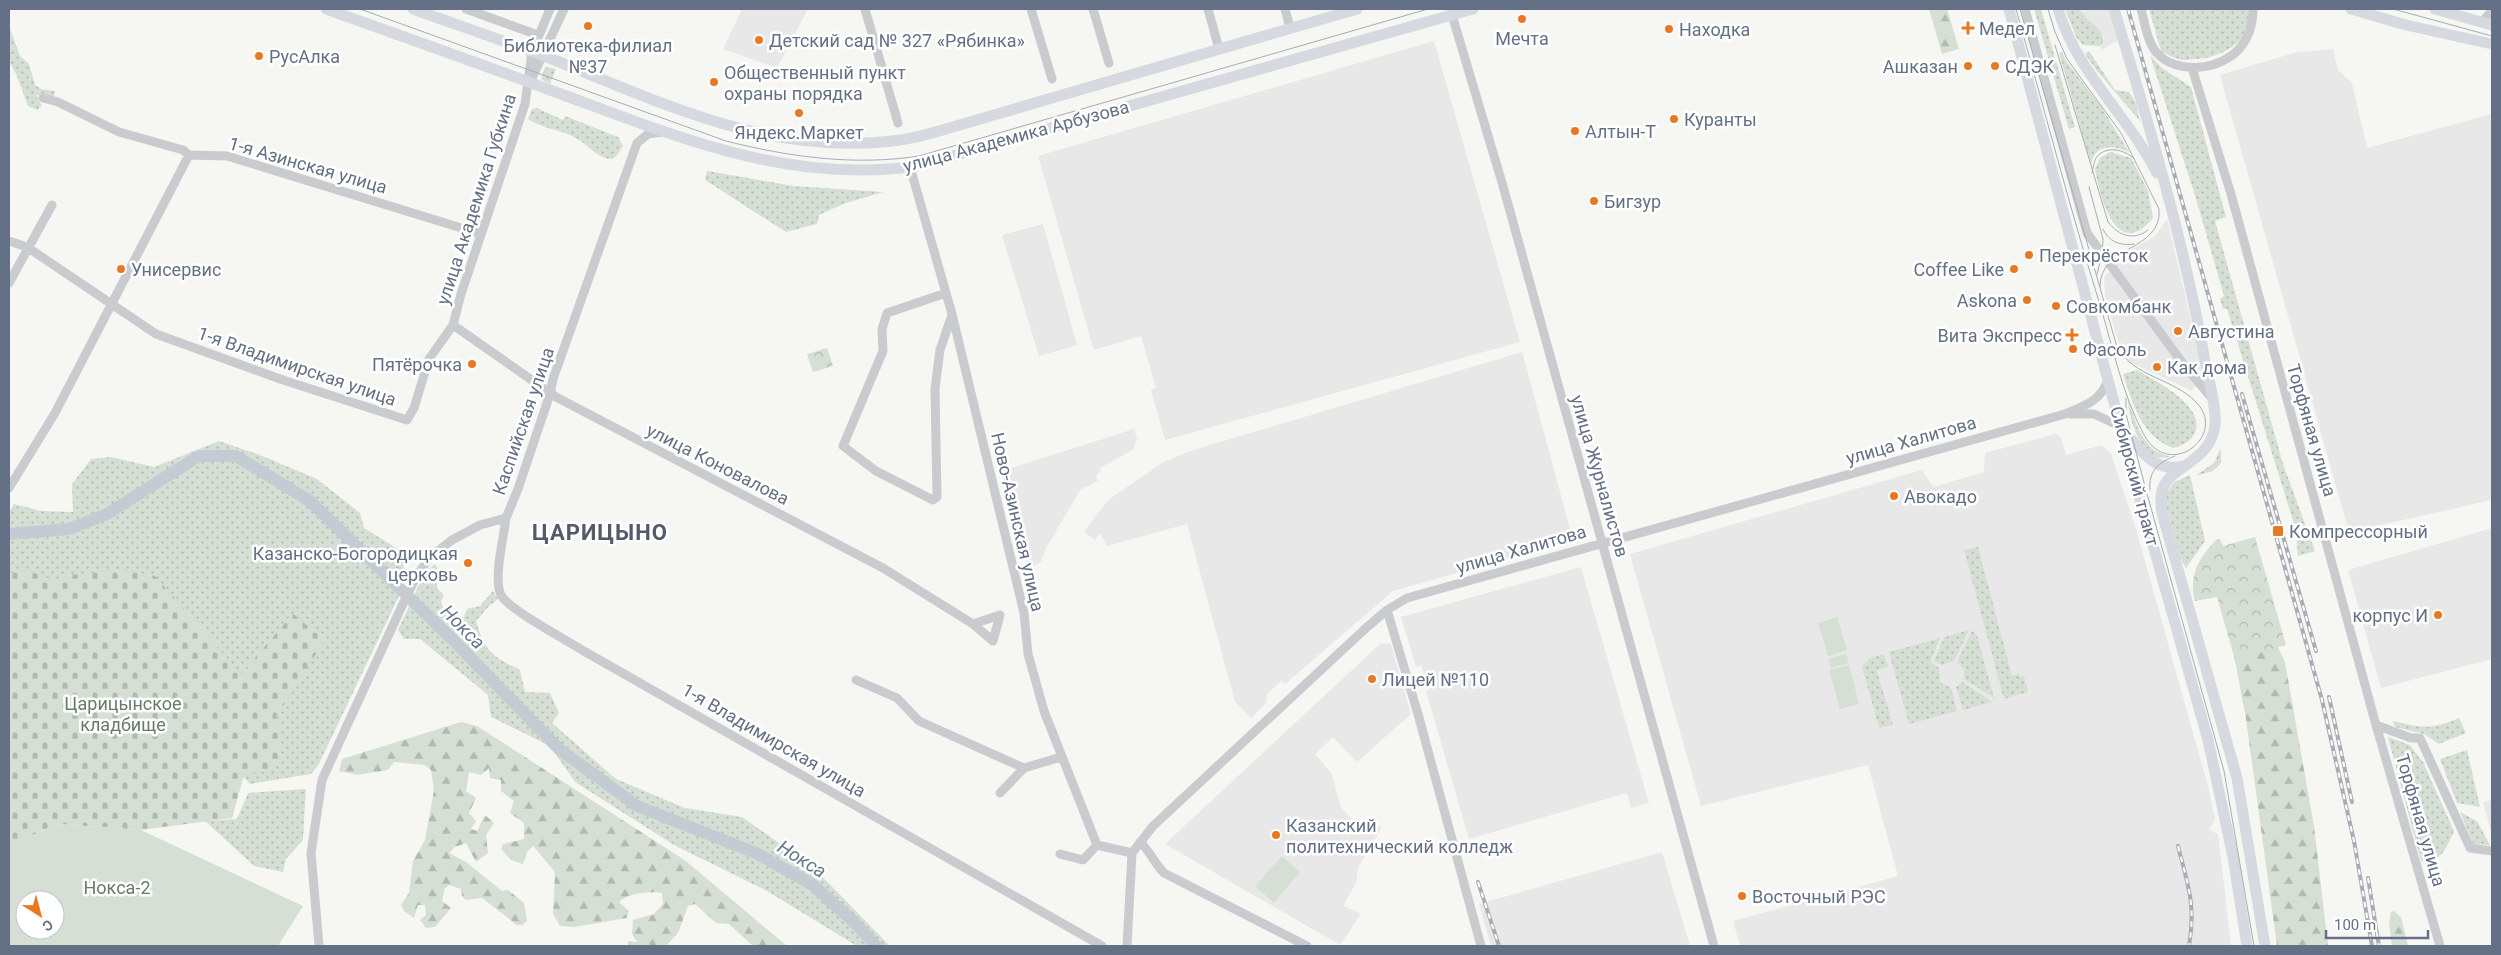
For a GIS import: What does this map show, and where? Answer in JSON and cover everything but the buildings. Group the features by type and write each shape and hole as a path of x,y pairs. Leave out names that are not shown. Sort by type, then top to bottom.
{"main road":[{"name":"улица Академика Арбузова","path":"326,9 662,132 765,162 869,170 910,167 1473,9"},
{"name":"улица Академика Арбузова","path":"413,9 537,54 698,118 762,136 819,141 874,142 902,140 972,122 1357,9"},
{"name":"Сибирский тракт","path":"2009,9 2208,740 2232,857 2246,946"},
{"path":"2058,9 2070,43 2079,60 2140,143 2166,190"},
{"name":"Сибирский тракт","path":"2114,9 2166,190 2195,306 2211,397 2215,424 2212,437 2200,455 2168,480 2162,489 2162,513 2237,778 2264,946"},
{"path":"2351,9 2406,25 2492,44"},
{"path":"2435,9 2487,24"},
{"path":"2122,428 2141,452 2157,465 2170,468 2186,466"}],"street":[{"path":"466,9 538,35"},
{"name":"улица Академика Губкина","path":"453,325 460,294 525,104 537,54 538,35 550,9"},
{"name":"улица Академика Губкина","path":"537,54 564,9"},
{"path":"865,9 898,122"},
{"path":"1031,9 1052,79"},
{"path":"1093,9 1109,63"},
{"path":"1208,9 1220,49"},
{"path":"1284,9 1290,28"},
{"path":"2025,9 2087,234 2184,365 2211,397"},
{"path":"2141,9 2149,38 2157,53 2171,64 2192,68 2221,60 2238,50 2248,37 2253,20 2259,9"},
{"path":"2252,9 2253,20"},
{"path":"2487,24 2492,10"},
{"name":"улица Журналистов","path":"1452,15 1503,186 1714,946"},
{"name":"Торфяная улица","path":"2192,68 2231,194 2376,725 2440,946"},
{"name":"1-я Азинская улица","path":"43,98 58,102 119,132 184,150 190,155 227,156 482,234"},
{"name":"Каспийская улица","path":"319,946 311,853 322,780 416,576 430,557 452,540 480,525 506,518 632,155 637,143 648,134 662,132"},
{"path":"9,488 55,413 110,304 190,155"},
{"name":"Ново-Азинская улица","path":"910,167 952,314 1024,613 1028,654 1061,757 1097,846"},
{"path":"9,283 27,247 52,205"},
{"path":"9,241 27,247 110,304"},
{"path":"946,293 887,313 882,329 883,351 843,446 876,471 932,500 938,497 935,389 940,350 952,314"},
{"name":"1-я Владимирская улица","path":"110,304 156,334 283,380 407,420 414,408 429,359 453,325"},
{"name":"улица Коновалова","path":"453,325 550,394 622,434 883,568 973,624"},
{"path":"2065,414 2094,401 2105,389 2109,379"},
{"path":"2065,414 2094,414 2122,428"},
{"name":"улица Халитова","path":"1132,853 1153,826 1387,610 1407,598 2065,414"},
{"name":"1-я Владимирская улица","path":"506,518 498,582 501,596 515,608 599,659 1102,946"},
{"path":"1387,610 1418,714 1481,946"},
{"path":"856,680 897,698 919,721 1024,768"},
{"path":"2376,725 2411,738 2420,738 2470,848 2492,851"},
{"path":"1000,793 1024,768 1061,757"},
{"path":"1140,842 1150,851 1155,863 1164,873 1307,946"},
{"path":"1060,854 1083,860 1097,846 1132,853 1127,946"}],"shaded area":[{"name":"Детский сад № 327 «Рябинка»","path":"742,9 808,9 777,68 723,49"},
{"path":"2081,9 2108,9 2119,39 2102,50 2100,46 2105,37 2084,17"},
{"path":"1434,41 1520,342 1165,440 1151,390 1156,388 1141,336 1094,350 1038,156"},
{"path":"2333,49 2338,70 2352,83 2367,148 2492,114 2492,500 2349,532 2220,75 2294,53"},
{"path":"2167,219 2204,376 2192,391 2130,362 2121,351 2105,296 2104,278 2119,256 2155,236"},
{"path":"1043,224 1077,345 1039,356 1002,235"},
{"path":"1522,352 1573,540 1393,591 1285,684 1281,681 1267,694 1266,703 1251,718 1235,702 1187,524 1107,546 1100,533 1095,540 1084,532 1108,500 1162,463 1190,451"},
{"path":"1134,429 1137,439 1133,450 1100,468 1101,472 1096,475 1098,481 1081,489 1046,548 1041,562 1030,567 1005,470"},
{"path":"2055,434 2061,437 2066,455 2102,445 2111,454 2136,529 2209,790 2215,819 2209,830 2218,834 2231,946 1740,946 1733,921 1898,876 1868,765 1701,806 1630,554 1922,470 1933,487 1984,472 1985,453"},
{"path":"2492,528 2492,659 2381,688 2348,570"},
{"path":"1581,567 1649,803 1631,808 1627,793 1469,839 1426,691 1429,690 1421,665 1416,667 1401,617"},
{"name":"Казанский политехнический колледж","path":"1381,643 1391,644 1411,714 1357,762 1333,737 1315,754 1332,774 1341,808 1354,821 1382,827 1358,868 1356,883 1343,906 1361,914 1340,945 1165,844"},
{"path":"2492,800 2492,835 2483,802"},
{"path":"1662,852 1690,946 1491,946 1479,904"}],"green space":[{"path":"1929,9 1947,9 1959,49 1942,54"},
{"path":"2034,9 2041,9 2075,127 2069,129"},
{"path":"2065,9 2080,9 2103,37 2100,46 2083,45 2076,37"},
{"path":"2149,9 2248,9 2248,20 2246,30 2234,46 2205,58 2182,60 2161,51"},
{"path":"9,26 20,56 29,64 35,85 41,89 55,91 54,98 36,95 42,106 37,110 28,106 17,76 9,61"},
{"path":"2089,51 2115,90 2129,92 2136,103 2140,121 2097,71 2085,54"},
{"path":"2062,52 2066,61 2100,105 2129,152 2111,147 2101,149 2093,157 2091,164 2059,53"},
{"path":"2150,55 2162,68 2191,87 2226,217 2215,221 2283,464 2315,551 2298,556 2296,530 2227,309 2223,309 2220,299 2224,296 2197,202"},
{"path":"545,67 556,69 550,84 541,79"},
{"path":"537,108 563,120 565,116 618,137 623,146 612,159 600,156 576,138 528,119 532,109"},
{"path":"2110,152 2131,158 2148,191 2153,218 2140,230 2129,233 2120,229 2112,221 2106,209 2095,169 2100,158"},
{"path":"707,171 794,186 883,192 843,204 819,215 817,224 786,232 705,180"},
{"path":"827,348 833,366 813,372 807,354"},
{"path":"2137,370 2177,395 2193,413 2196,423 2195,433 2186,443 2173,448 2153,436 2146,427 2135,407 2123,374"},
{"path":"2128,399 2137,426 2147,443 2161,454 2171,456 2161,458 2152,455 2145,448 2134,429"},
{"path":"219,441 260,455 317,479 360,513 364,528 401,551 406,581 319,764 311,774 250,784 55,581 9,577 9,512 14,504 41,511 73,512 72,484 91,459 111,457 154,467"},
{"path":"2221,448 2221,463 2213,471 2195,476 2214,463"},
{"path":"2190,475 2205,541 2186,568 2180,557 2166,507 2166,494 2174,482"},
{"path":"2255,537 2286,645 2235,660 2217,597 2195,601 2193,592 2194,575 2200,560 2217,539 2220,539 2223,546"},
{"path":"1978,547 2012,676 2019,674 2020,677 2024,676 2028,692 2004,699 1964,550"},
{"path":"435,564 438,570 437,588 444,595 441,602 444,609 456,614 458,620 463,619 467,609 480,606 493,591 498,599 476,621 486,646 496,657 520,670 525,692 550,693 559,713 552,723 616,779 685,808 742,817 812,866 890,946 857,946 767,891 674,845 575,782 550,746 491,717 488,695 420,639 404,639 398,630 425,572"},
{"name":"Царицынское кладбище","path":"123,570 155,576 241,674 293,614 325,640 276,717 280,751 276,764 273,770 244,775 232,818 141,830 57,824 9,846 9,573 30,571 55,581 67,575"},
{"path":"1837,617 1847,650 1828,656 1818,623"},
{"path":"1969,630 1954,661 1941,665 1934,661 1944,637"},
{"path":"1972,631 1977,635 1994,698 1964,679 1964,670 1957,662"},
{"path":"1940,638 1930,662 1939,668 1940,682 1951,688 1957,711 1909,724 1889,652"},
{"path":"2277,645 2285,662 2314,826 2328,946 2277,946 2246,719 2234,655"},
{"path":"1846,654 1849,663 1831,668 1828,659"},
{"path":"1884,654 1888,666 1877,671 1893,725 1879,728 1862,667 1870,658"},
{"path":"1849,665 1859,704 1840,709 1829,670"},
{"path":"1963,682 1992,702 1963,710 1956,687"},
{"path":"2459,718 2466,733 2439,744 2424,734 2395,727 2393,721 2426,727 2441,725"},
{"path":"461,722 477,726 686,861 787,946 753,946 729,924 716,923 695,904 688,906 678,933 666,946 628,946 628,941 637,942 632,934 633,920 654,914 663,904 662,893 657,892 633,895 619,902 629,911 627,918 574,927 560,926 553,914 555,872 533,846 527,852 523,864 511,860 501,849 503,844 524,839 524,823 510,813 514,801 501,791 501,780 490,778 489,768 481,775 469,772 466,791 476,798 469,813 476,821 471,829 477,831 485,815 494,823 486,835 488,853 476,862 466,843 455,847 449,853 466,862 502,891 508,890 524,903 527,921 522,925 517,925 482,898 466,900 462,896 461,889 449,885 445,888 442,901 451,908 435,927 426,928 420,920 426,915 425,905 418,905 414,918 404,911 401,905 409,893 413,861 425,840 434,790 431,770 425,765 394,762 388,770 357,775 339,771 342,759"},
{"path":"2388,737 2410,745 2423,762 2454,831 2442,853 2434,860 2421,861"},
{"path":"2467,750 2480,807 2457,803 2440,759"},
{"path":"306,789 303,840 286,859 283,872 254,866 205,821 237,819 248,793"},
{"path":"2460,812 2477,821 2490,845 2473,844"},
{"name":"Нокса-2","path":"57,824 141,830 303,906 278,946 9,946 9,846"},
{"path":"1282,856 1300,872 1274,903 1255,886"},
{"path":"2394,911 2401,917 2408,946 2392,946 2389,923 2391,912"}],"waterway":[{"name":"Нокса","path":"9,534 69,529 107,514 199,456 236,456 310,501 460,647 559,749 637,806 756,853 813,885 855,923 876,946"}],"tram line":[{"path":"360,9 726,141 774,152 846,160 895,159 919,156 1428,9"},
{"path":"2016,9 2119,372 2130,403 2143,433 2154,447 2166,454 2179,454 2191,449 2200,439 2205,428 2204,415 2196,402 2187,394 2144,372 2125,357 2117,347 2020,9"},
{"path":"2048,9 2055,32 2067,59 2121,133 2159,209 2158,223 2151,233 2109,263 2102,273 2100,287"},
{"path":"2393,9 2492,36"},
{"path":"2055,45 2108,222 2122,234 2132,236 2148,230"},
{"path":"2092,173 2096,158 2104,151 2120,151 2134,159"},
{"path":"2089,187 2103,239 2102,255 2097,274"},
{"path":"2103,229 2108,237 2116,242 2134,244"},
{"path":"2126,398 2126,414 2224,771 2254,946"},
{"path":"2150,490 2153,472 2164,461 2175,456"}],"railway":[{"path":"2128,9 2322,700 2354,841 2372,946"},
{"path":"2242,394 2316,651"},
{"path":"2329,697 2352,802"},
{"path":"2178,846 2190,895 2192,918 2189,946"},
{"path":"2368,878 2379,946"},
{"path":"1478,882 1499,946"}],"place":[{"name":"Мечта","path":"1522,19"},
{"name":"Библиотека-филиал №37","path":"588,26"},
{"name":"Медел","path":"1968,28"},
{"name":"Находка","path":"1669,29"},
{"name":"Детский сад № 327 «Рябинка»","path":"759,40"},
{"name":"РусАлка","path":"259,56"},
{"name":"Ашказан","path":"1968,66"},
{"name":"СДЭК","path":"1995,66"},
{"name":"Общественный пункт охраны порядка","path":"714,82"},
{"name":"Яндекс.Маркет","path":"799,113"},
{"name":"Куранты","path":"1674,119"},
{"name":"Алтын-Т","path":"1575,131"},
{"name":"Бигзур","path":"1594,201"},
{"name":"Перекрёсток","path":"2029,255"},
{"name":"Унисервис","path":"121,269"},
{"name":"Coffee Like","path":"2014,269"},
{"name":"Askona","path":"2027,300"},
{"name":"Совкомбанк","path":"2056,306"},
{"name":"Августина","path":"2178,331"},
{"name":"Вита Экспресс","path":"2072,335"},
{"name":"Фасоль","path":"2073,349"},
{"name":"Пятёрочка","path":"472,364"},
{"name":"Как дома","path":"2157,367"},
{"name":"Авокадо","path":"1894,496"},
{"name":"Компрессорный","path":"2278,531"},
{"name":"Казанско-Богородицкая церковь","path":"468,563"},
{"name":"корпус И","path":"2438,615"},
{"name":"Лицей №110","path":"1372,679"},
{"name":"Казанский политехнический колледж","path":"1276,835"},
{"name":"Восточный РЭС","path":"1742,896"}],"district":[{"name":"ЦАРИЦЫНО","path":"600,532"}]}
